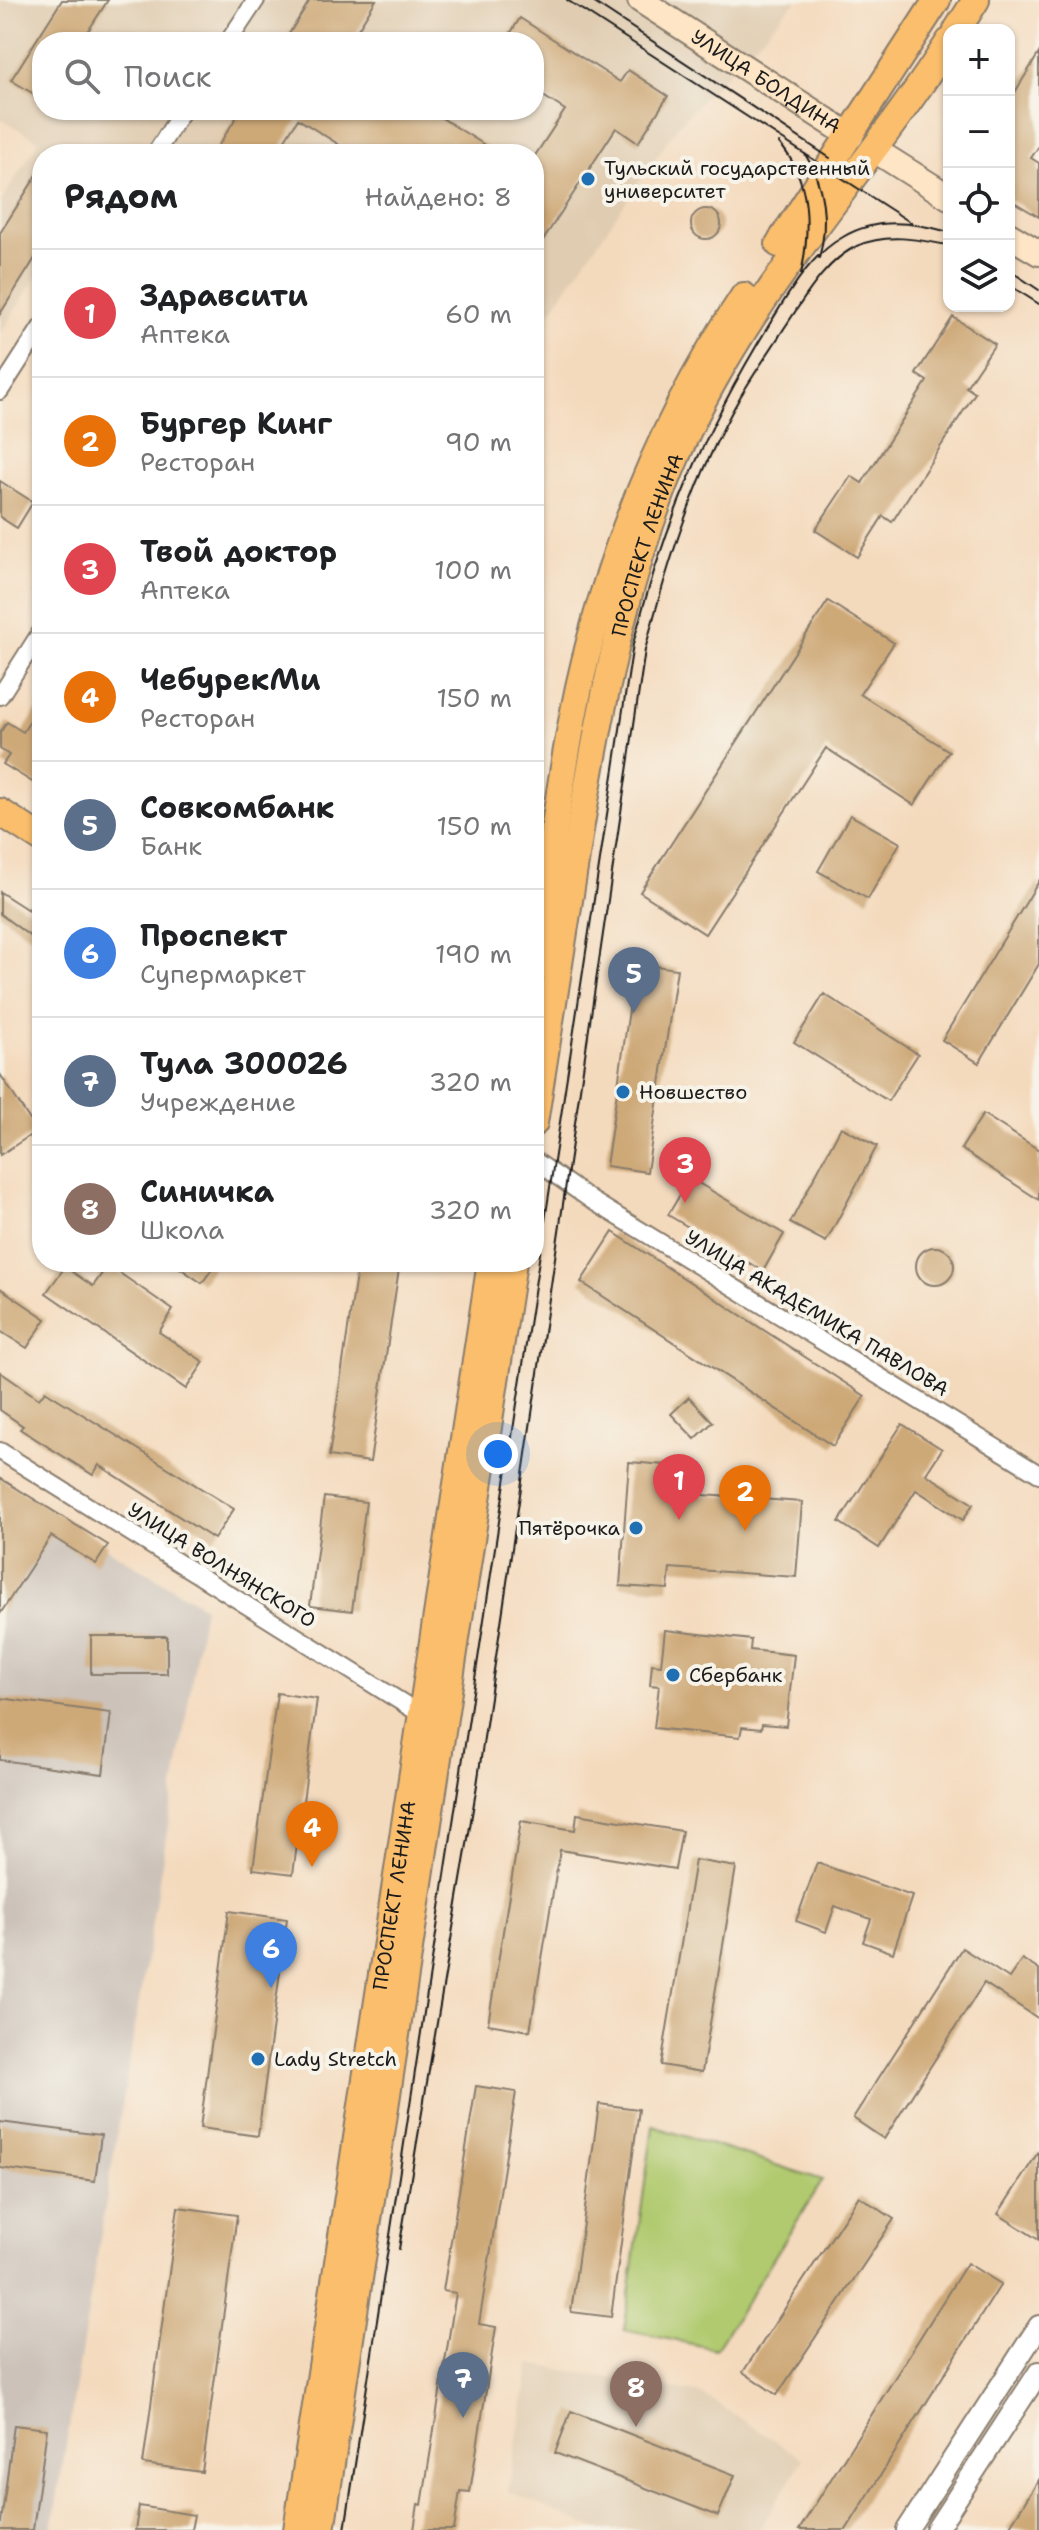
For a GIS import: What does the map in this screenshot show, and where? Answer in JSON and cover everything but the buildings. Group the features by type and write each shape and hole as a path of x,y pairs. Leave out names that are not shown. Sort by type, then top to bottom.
{"main road":[{"name":"УЛИЦА БОЛДИНА","path":"640,0 943,193"},
{"name":"ПРОСПЕКТ ЛЕНИНА","path":"544,1060 594,747 616,636 651,522 689,428 744,329 862,142 937,0"},
{"path":"961,24 976,0"},
{"name":"ПРОСПЕКТ ЛЕНИНА","path":"544,905 579,688 596,621 667,425 731,316 862,142 910,103 943,51"},
{"path":"1015,239 1039,253"},
{"path":"0,812 32,833"},
{"name":"ПРОСПЕКТ ЛЕНИНА","path":"297,2530 489,1272"},
{"name":"ПРОСПЕКТ ЛЕНИНА","path":"321,2530 511,1272"}],"street":[{"path":"235,32 256,0"},
{"path":"161,144 177,120"},
{"path":"0,391 32,341"},
{"path":"0,696 32,646"},
{"name":"УЛИЦА АКАДЕМИКА ПАВЛОВА","path":"544,1167 591,1200 902,1386 1039,1474"},
{"name":"УЛИЦА ВОЛНЯНСКОГО","path":"0,1451 422,1715"},
{"path":"907,2530 1039,2326"},
{"path":"936,2530 1039,2372"}],"shaded area":[{"name":"Тульский государственный университет","path":"0,0 797,0 679,124 544,321 544,144 37,144 39,141 0,118"},
{"name":"Тульский государственный университет","path":"32,152 32,284 0,334 0,203"},
{"path":"0,1484 204,1607 52,2530 0,2530"},
{"path":"530,2364 702,2394 803,2459 759,2530 597,2530 508,2491"}],"green space":[{"path":"653,2126 823,2180 716,2349 624,2330"}],"tram line":[{"path":"567,0 913,224"},
{"path":"590,0 830,158"},
{"path":"779,143 798,173 806,206 806,241 801,275"},
{"path":"805,154 817,178 823,204 824,231 819,258"},
{"path":"544,1227 633,644 658,558 688,479 746,364 784,300 820,254 843,237 868,226 895,223 943,231"},
{"path":"399,2249 477,1785 645,650 684,522 723,428 750,381 816,282 845,253 868,242 902,238 943,244"},
{"path":"1015,274 1039,290"},
{"path":"1015,289 1039,304"},
{"path":"345,2530 537,1272"}],"place":[{"name":"Тульский государственный университет","path":"588,179"},
{"name":"Совкомбанк","path":"634,1013"},
{"name":"Новшество","path":"623,1092"},
{"name":"Твой доктор","path":"685,1203"},
{"name":"Здравсити","path":"679,1520"},
{"name":"Пятёрочка","path":"636,1528"},
{"name":"Бургер Кинг","path":"745,1531"},
{"name":"Сбербанк","path":"673,1675"},
{"name":"ЧебурекМи","path":"312,1867"},
{"name":"Проспект","path":"271,1988"},
{"name":"Lady Stretch","path":"258,2059"},
{"name":"Тула 300026","path":"463,2418"},
{"name":"Синичка","path":"636,2427"}]}
